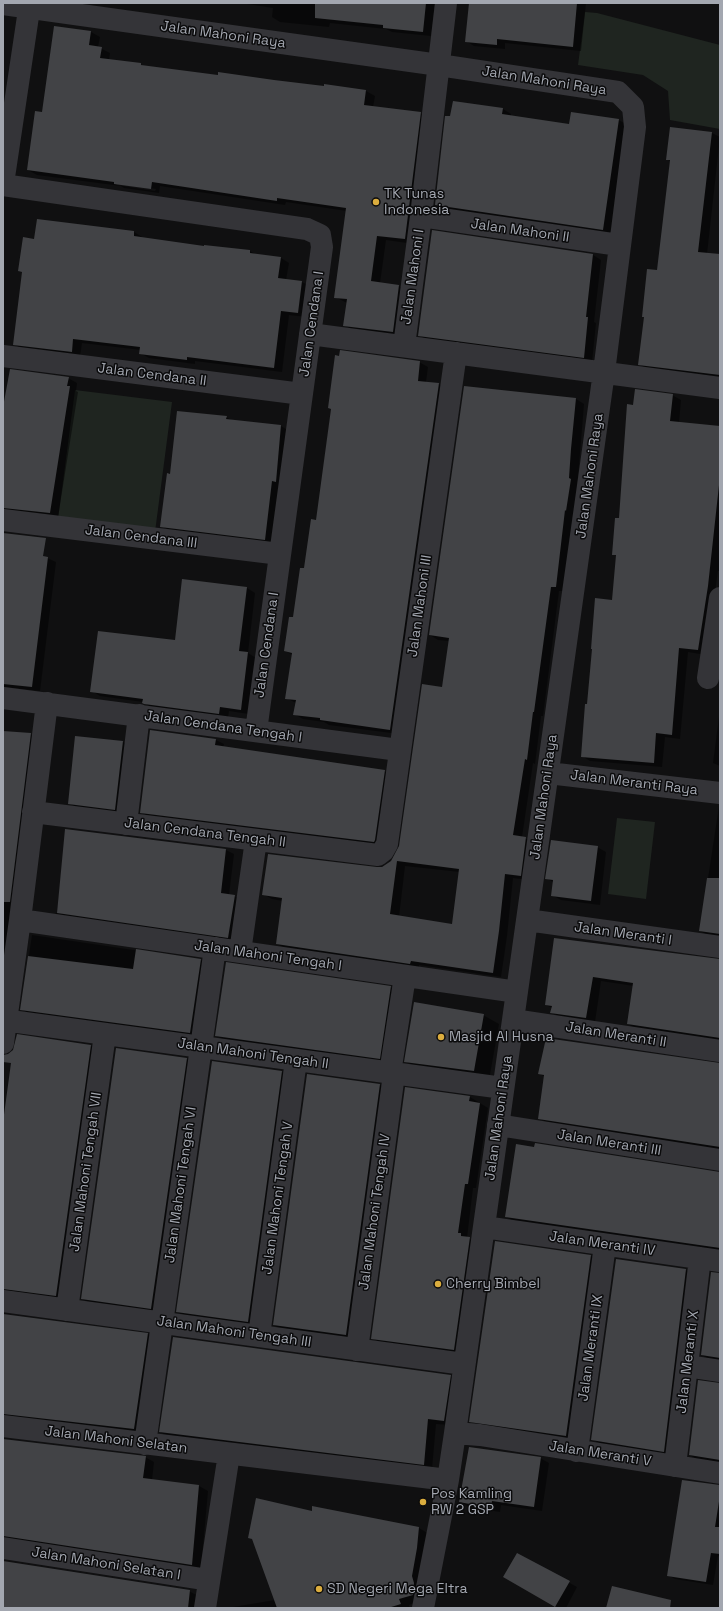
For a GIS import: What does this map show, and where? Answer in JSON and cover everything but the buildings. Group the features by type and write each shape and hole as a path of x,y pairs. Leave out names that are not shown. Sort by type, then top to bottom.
{"street":[{"name":"Jalan Mahoni I","path":"404,346 446,3"},
{"name":"Jalan Mahoni Raya","path":"3,4 30,5 618,92 633,107 635,127 604,372 548,773 448,1480 423,1608"},
{"path":"4,175 30,5"},
{"name":"Jalan Cendana I","path":"4,175 307,230 320,235 322,247 256,731"},
{"name":"Jalan Mahoni II","path":"421,216 619,245"},
{"path":"310,334 720,388"},
{"name":"Jalan Mahoni III","path":"378,855 383,851 387,844 456,353"},
{"name":"Jalan Cendana II","path":"3,356 302,394"},
{"name":"Jalan Cendana III","path":"3,520 280,554"},
{"path":"708,678 720,598"},
{"name":"Jalan Cendana Tengah I","path":"3,698 399,750"},
{"path":"3,1043 4,1021 20,920 47,703"},
{"path":"126,824 139,716"},
{"name":"Jalan Meranti Raya","path":"548,773 720,793"},
{"name":"Jalan Cendana Tengah II","path":"33,812 378,855"},
{"path":"240,952 256,840"},
{"name":"Jalan Mahoni Tengah I","path":"20,920 517,992"},
{"name":"Jalan Meranti I","path":"527,920 720,947"},
{"name":"Jalan Mahoni Tengah VI","path":"145,1444 215,948"},
{"name":"Jalan Mahoni Tengah IV","path":"356,1350 405,976"},
{"name":"Jalan Meranti II","path":"513,1020 720,1051"},
{"name":"Jalan Mahoni Tengah II","path":"4,1021 503,1088"},
{"name":"Jalan Mahoni Tengah VII","path":"67,1310 105,1034"},
{"name":"Jalan Mahoni Tengah V","path":"259,1336 296,1060"},
{"name":"Jalan Meranti III","path":"498,1125 720,1160"},
{"name":"Jalan Meranti IV","path":"484,1227 710,1260"},
{"name":"Jalan Meranti IX","path":"577,1451 605,1245"},
{"name":"Jalan Meranti X","path":"676,1466 687,1366 710,1260"},
{"name":"Jalan Mahoni Tengah III","path":"3,1301 464,1364"},
{"path":"687,1366 720,1371"},
{"name":"Jalan Mahoni Selatan","path":"3,1426 448,1480"},
{"name":"Jalan Meranti V","path":"455,1433 480,1435 720,1473"},
{"path":"205,1608 229,1454"},
{"name":"Jalan Mahoni Selatan I","path":"3,1548 209,1580"}],"shaded area":[{"path":"585,12 597,13 720,45 720,129 670,120 668,91 643,75 578,65"},
{"path":"75,390 172,402 155,532 58,519"},
{"path":"617,818 655,822 646,899 608,894"}],"place":[{"name":"TK Tunas Indonesia","path":"376,202"},
{"name":"Masjid Al Husna","path":"441,1037"},
{"name":"Cherry Bimbel","path":"438,1284"},
{"name":"Pos Kamling RW 2 GSP","path":"423,1502"},
{"name":"SD Negeri Mega Eltra","path":"319,1589"}]}
